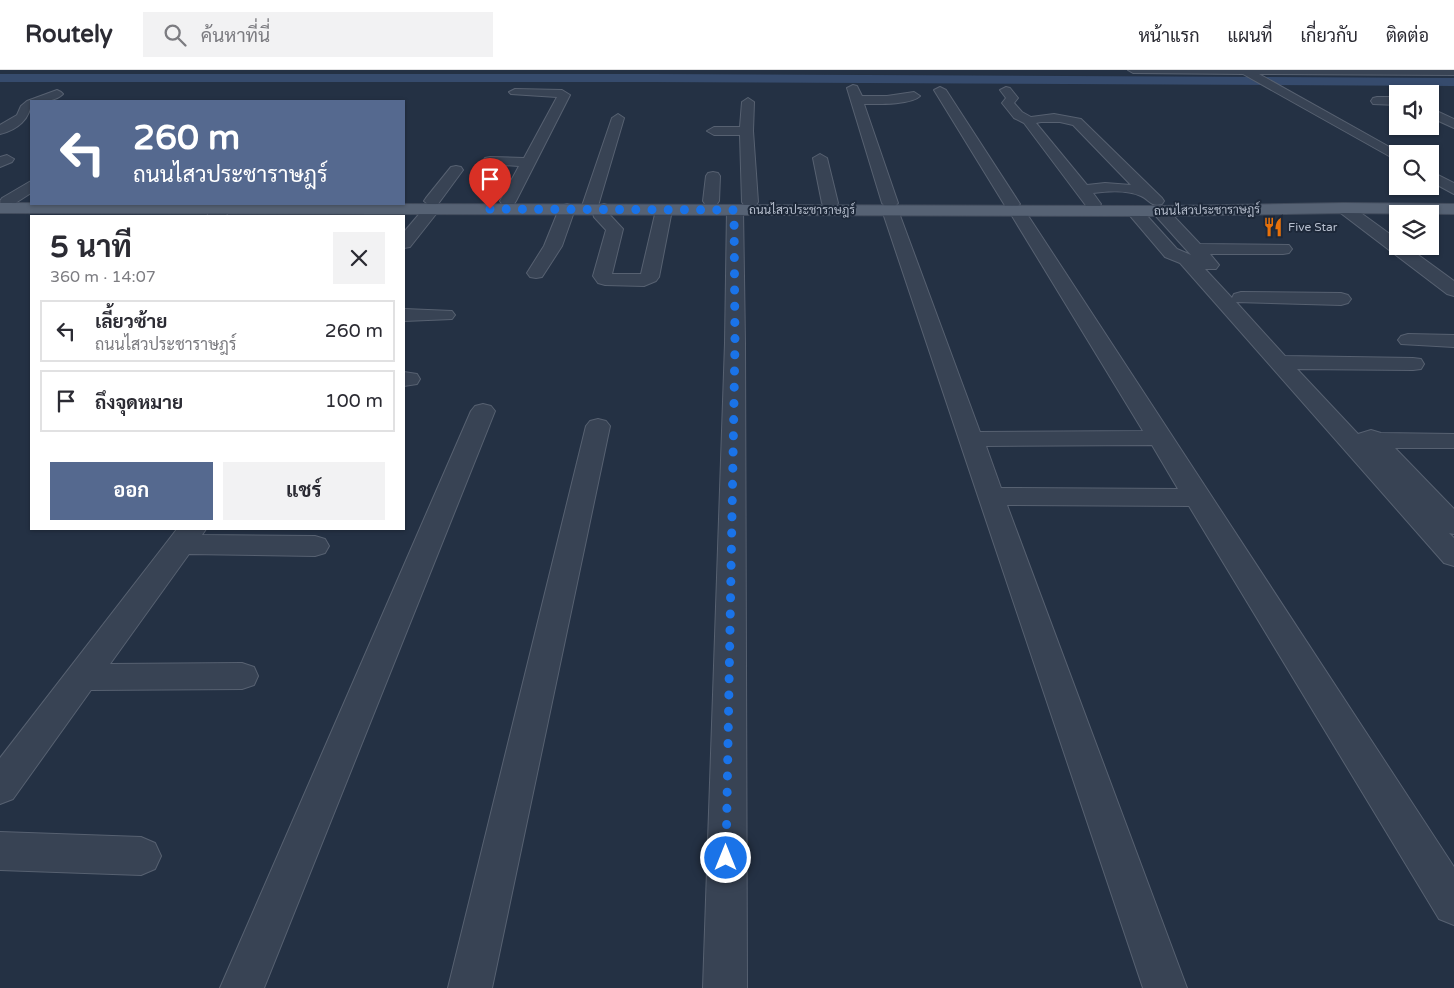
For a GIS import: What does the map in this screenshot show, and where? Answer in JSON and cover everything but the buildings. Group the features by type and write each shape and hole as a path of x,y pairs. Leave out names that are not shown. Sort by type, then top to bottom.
{"main road":[{"name":"ถนนไสวประชาราษฎร์","path":"1015,208 1088,198 1134,204 1154,202 1454,199"},
{"path":"3,206 30,201"},
{"name":"ถนนไสวประชาราษฎร์","path":"405,201 432,205 567,209 830,203 890,206"},
{"name":"ถนนไสวประชาราษฎร์","path":"3,206 220,212 508,201 664,210 732,204 1134,211 1154,202 1454,210"}],"street":[{"path":"1133,70 1454,72"},
{"path":"1248,72 1389,152"},
{"path":"940,90 1454,904"},
{"path":"1006,90 1012,98 1008,104 1016,114 1030,121 1030,124 1088,198"},
{"path":"508,201 564,96 562,94 515,92"},
{"path":"41,100 57,94"},
{"path":"914,96 887,100 855,94 890,206 990,496 1165,988"},
{"path":"1289,96 1317,96"},
{"path":"1376,101 1389,101"},
{"path":"725,988 735,343 732,204 746,131 748,102"},
{"path":"0,130 22,118 25,109 30,105"},
{"path":"1439,116 1454,124"},
{"path":"618,118 595,207 615,228 602,276 605,278 644,280 650,277 664,210"},
{"path":"1030,121 1036,119 1074,121 1110,155 1154,202 1279,362 1349,440 1451,541"},
{"path":"714,131 746,131"},
{"path":"1056,155 1074,155"},
{"path":"1092,155 1110,155"},
{"path":"820,158 830,203"},
{"path":"490,161 530,162"},
{"path":"405,243 456,170"},
{"path":"713,176 732,204"},
{"path":"1439,180 1454,189"},
{"path":"3,206 30,187"},
{"path":"1344,208 1454,290"},
{"path":"536,273 553,246 567,209"},
{"path":"1134,211 1171,253 1195,256 1283,249"},
{"path":"1195,256 1241,298 1374,440 1451,541"},
{"path":"1241,298 1341,299"},
{"path":"405,315 445,315"},
{"path":"1408,340 1454,341"},
{"path":"1279,362 1413,364"},
{"path":"242,988 483,411"},
{"path":"470,988 598,426"},
{"path":"971,439 1159,438"},
{"path":"1349,440 1454,440"},
{"path":"990,496 1196,498"},
{"path":"0,788 186,537 315,546"},
{"path":"82,677 242,676"},
{"path":"0,851 141,856"}],"waterway":[{"path":"0,78 651,78 1454,82"}],"place":[{"name":"Five Star","path":"1273,227"}],"route":[{"path":"490,209 734,210 735,343 726,858"}]}
